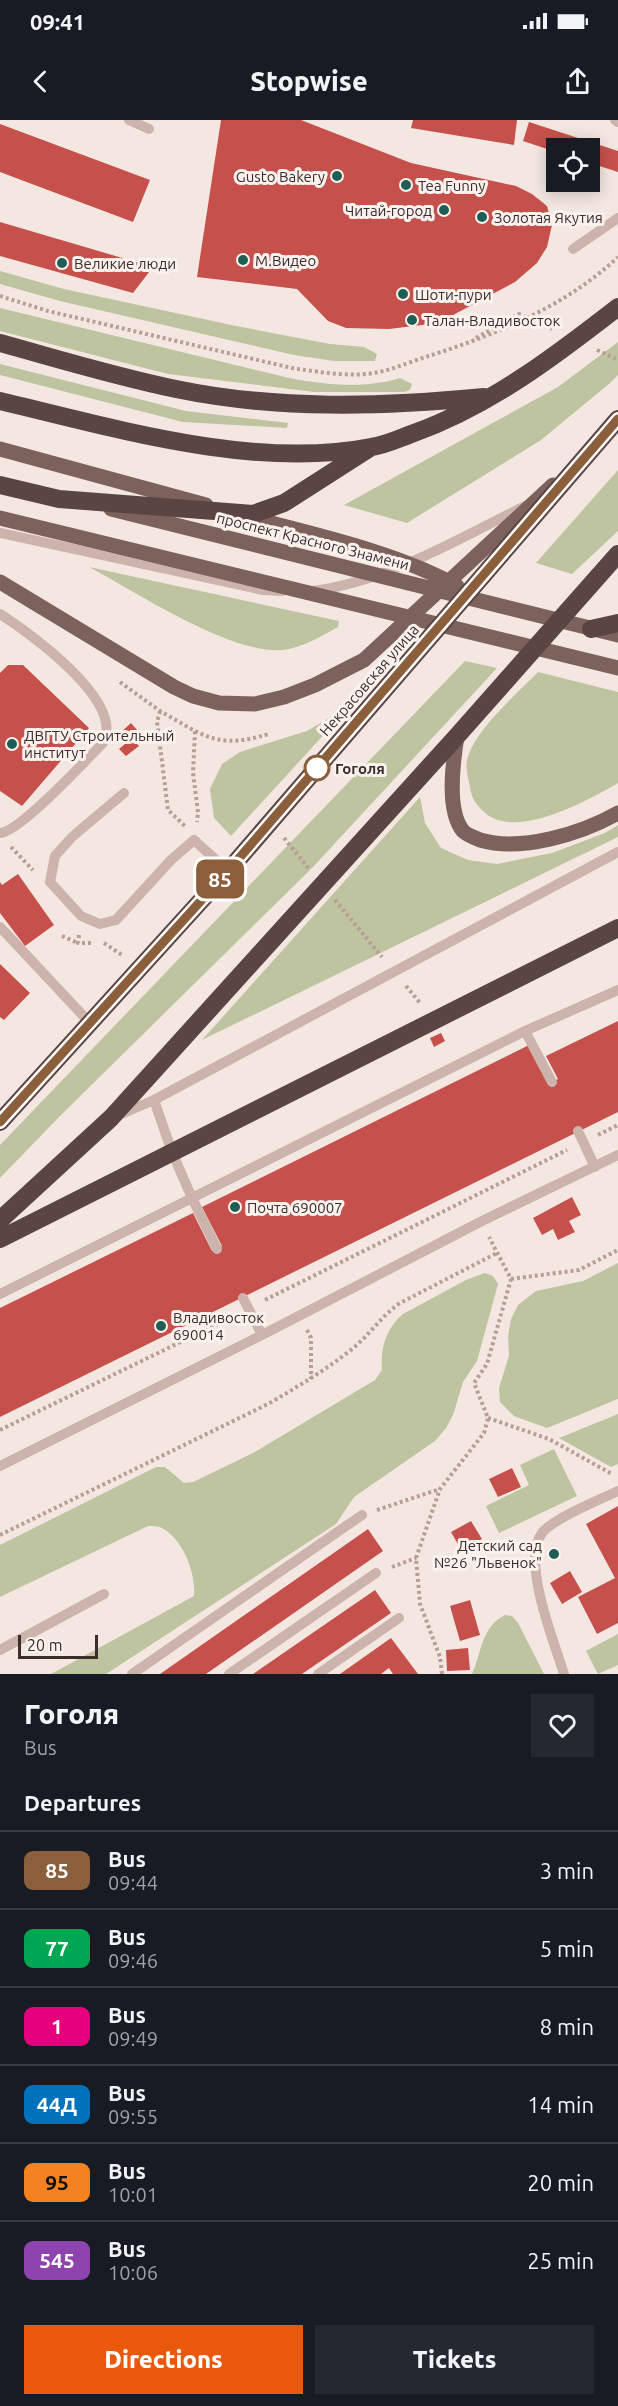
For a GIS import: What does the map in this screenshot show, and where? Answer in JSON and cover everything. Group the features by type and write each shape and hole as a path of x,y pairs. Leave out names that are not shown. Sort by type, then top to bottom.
{"highway":[{"path":"0,483 59,498 253,514 284,503 372,447 442,422 494,396 565,349 618,307"},
{"path":"0,343 176,389 246,400 309,406 429,402 494,396"},
{"path":"0,400 152,438 249,451 306,453 372,447"},
{"name":"Некрасовская улица","path":"0,1122 228,871 618,419"},
{"path":"0,1220 111,1118 457,736 618,554"},
{"path":"591,629 618,623"},
{"path":"0,1239 618,928"}],"main road":[{"path":"0,582 135,664 193,696 219,703 255,704 284,697 315,685 364,660 598,444"},
{"path":"0,449 363,550 430,572 491,605"},
{"name":"проспект Красного Знамени","path":"0,483 618,635"},
{"path":"0,518 618,668"},
{"path":"457,736 451,767 453,806 464,831 474,838 491,843 512,845 559,836 603,822 618,813"}],"lane":[{"path":"129,120 149,129"},
{"path":"573,249 618,218"},
{"path":"0,533 263,590 305,592 338,587 408,564 534,501"},
{"path":"0,614 21,627 64,662 94,698 108,726 108,735 103,743 22,821 4,833 0,833"},
{"path":"124,793 72,837 55,856 50,882 81,916 100,924 116,920 171,860 194,840 228,871"},
{"path":"111,1118 154,1100 618,852"},
{"path":"0,927 90,1023"},
{"path":"0,1294 525,1030 618,990"},
{"path":"525,1030 552,1082"},
{"path":"154,1100 172,1152 217,1249"},
{"path":"578,1131 595,1167"},
{"path":"0,1466 262,1335 482,1221 618,1155"},
{"path":"243,1298 262,1335"},
{"path":"564,1674 536,1579 534,1562 536,1543 543,1531 556,1522 618,1491"},
{"path":"132,1674 362,1515"},
{"path":"229,1674 376,1573"},
{"path":"0,1650 104,1594"},
{"path":"318,1674 399,1618"}],"path":[{"path":"0,296 48,311 292,368 331,374 378,372 470,342 535,316 600,274 618,257"},
{"path":"470,342 519,314"},
{"path":"123,684 160,711 214,740 243,741 269,734"},
{"path":"160,711 159,736 168,810"},
{"path":"194,840 198,812 194,773 195,731"},
{"path":"284,838 313,874"},
{"path":"6,843 43,880 50,882"},
{"path":"328,892 387,963"},
{"path":"62,936 78,943"},
{"path":"402,981 424,1008"},
{"path":"0,1430 618,1125"},
{"path":"442,1674 440,1657 420,1604 417,1558 440,1489 484,1433 488,1418 474,1383 487,1364 511,1279 482,1221"},
{"path":"511,1279 579,1270 618,1250"},
{"path":"0,1535 268,1404 311,1379 359,1342 387,1312 400,1303 496,1253"},
{"path":"299,1316 311,1338 311,1379"},
{"path":"488,1418 549,1439 618,1478"},
{"path":"398,1503 440,1489"},
{"path":"376,1573 417,1558"}],"green space":[{"path":"0,271 64,289 236,326 330,344 364,347 377,354 375,361 334,361 294,355 60,301 0,284"},
{"path":"0,308 289,378 359,385 400,378 412,384 410,390 404,392 314,392 168,374 0,331"},
{"path":"618,342 618,375 610,383 541,440 407,523 344,505 558,387"},
{"path":"0,364 186,411 288,423 287,428 183,422 0,375"},
{"path":"618,470 618,531 572,574 536,563"},
{"path":"89,567 339,621 338,627 297,647 283,650 262,649 237,643 184,620"},
{"path":"465,661 497,668 313,867 0,1178 0,1145"},
{"path":"538,672 618,692 618,783 570,808 531,821 513,822 496,819 483,811 473,798 467,774 467,761 471,749 487,725"},
{"path":"351,705 231,836 214,818 210,789 222,764 240,752 307,731"},
{"path":"420,797 425,823 441,848 468,860 497,864 552,853 605,833 618,825 618,837 202,1040"},
{"path":"618,1263 618,1399 547,1428 514,1416 500,1402 499,1388 509,1356 508,1336 511,1319 518,1305 536,1291 583,1281"},
{"path":"485,1273 493,1276 498,1284 477,1361 463,1382 453,1415 435,1441 354,1497 336,1524 106,1674 51,1674 194,1596 191,1568 182,1549 170,1533 160,1527 148,1526 0,1597 0,1545 156,1467 165,1467 184,1483 193,1482 253,1453 375,1380 382,1370 385,1339 392,1326 403,1314 466,1280"},
{"path":"618,1414 618,1464 611,1467 559,1438"},
{"path":"554,1449 577,1496 499,1533 486,1506 529,1485 520,1465"},
{"path":"505,1615 512,1616 518,1623 544,1674 472,1674 487,1633 497,1620"},
{"path":"618,1634 618,1665 598,1674 586,1651"}],"building":[{"path":"221,120 301,120 411,163 516,186 532,194 547,206 552,225 547,247 537,263 515,282 438,323 389,329 346,328 328,321 297,289 197,277"},
{"path":"413,120 517,120 514,145 411,128"},
{"path":"529,122 578,138 546,138 546,149 523,141"},
{"path":"0,124 150,180 133,222 0,172"},
{"path":"600,145 618,151 618,172 600,166"},
{"path":"0,222 153,267 133,293 0,256"},
{"path":"8,665 23,665 89,728 22,806 0,791 0,673"},
{"path":"131,723 138,731 126,741 119,734"},
{"path":"132,738 139,746 126,756 119,749"},
{"path":"18,874 54,925 25,946 0,913 0,882 2,885"},
{"path":"0,964 30,993 4,1020 0,1017"},
{"path":"618,1021 618,1112 0,1417 0,1308 193,1213 212,1251 222,1246 202,1207 531,1044 549,1083 558,1079 546,1056"},
{"path":"441,1033 445,1041 434,1047 430,1038"},
{"path":"572,1197 581,1215 569,1221 575,1232 558,1240 553,1229 542,1235 533,1218"},
{"path":"512,1468 521,1487 498,1497 489,1479"},
{"path":"618,1506 618,1623 597,1634 578,1597 615,1578 586,1524"},
{"path":"471,1521 482,1539 461,1550 451,1532"},
{"path":"368,1529 383,1551 206,1674 160,1674"},
{"path":"570,1571 582,1592 562,1604 550,1583"},
{"path":"375,1590 391,1613 302,1674 253,1674"},
{"path":"470,1600 480,1635 460,1641 450,1606"},
{"path":"391,1638 418,1674 393,1674 389,1668 381,1674 340,1674"},
{"path":"468,1648 470,1670 447,1671 446,1650"}],"bus line":[{"name":"85","path":"0,1122 228,871 618,419"}],"place":[{"name":"Gusto Bakery","path":"337,176"},
{"name":"Tea Funny","path":"406,185"},
{"name":"Читай-город","path":"444,210"},
{"name":"Золотая Якутия","path":"482,217"},
{"name":"М.Видео","path":"243,260"},
{"name":"Великие люди","path":"62,263"},
{"name":"Шоти-пури","path":"403,294"},
{"name":"Талан-Владивосток","path":"412,320"},
{"name":"ДВГТУ Строительный институт","path":"12,744"},
{"name":"Гоголя","path":"317,768"},
{"name":"Почта 690007","path":"235,1207"},
{"name":"Владивосток 690014","path":"161,1326"},
{"name":"Детский сад №26 \"Львенок\"","path":"554,1554"}]}
